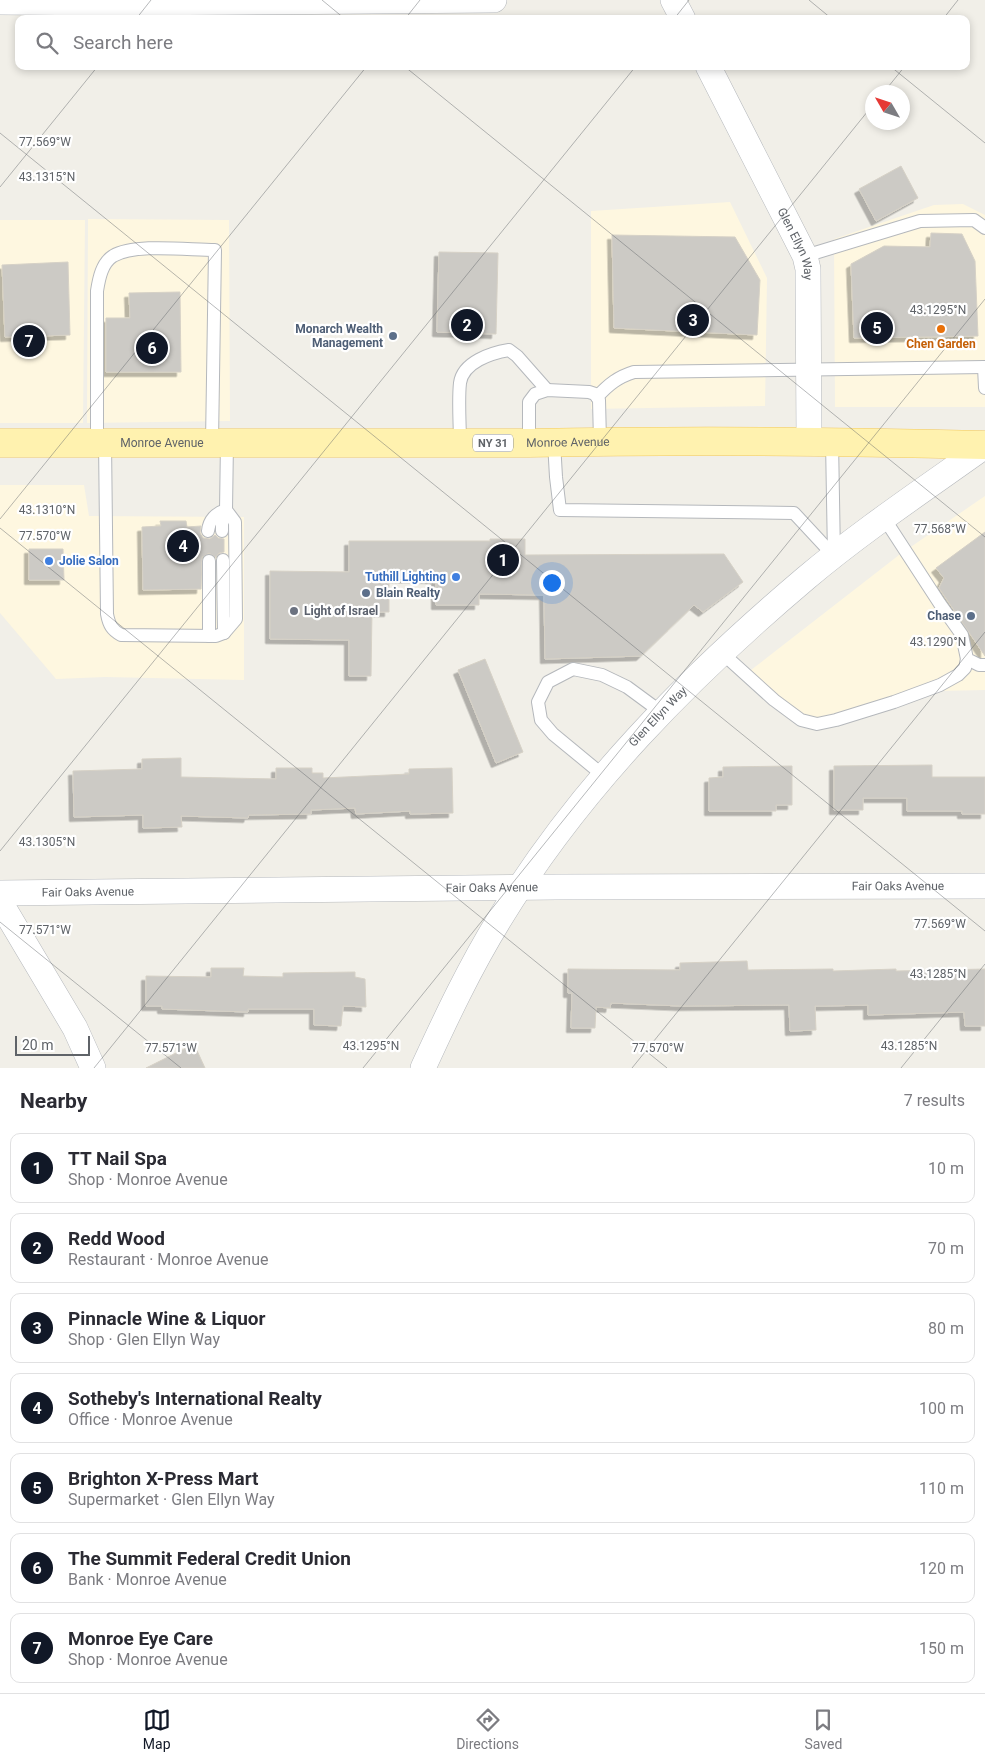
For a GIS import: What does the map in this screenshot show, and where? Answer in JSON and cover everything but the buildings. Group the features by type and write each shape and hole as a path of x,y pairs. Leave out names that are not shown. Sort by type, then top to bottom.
{"main road":[{"name":"Monroe Avenue","path":"0,443 821,441 985,446"}],"street":[{"path":"0,2 494,0"},
{"path":"673,0 681,15"},
{"name":"Glen Ellyn Way","path":"710,70 805,256 808,269 809,369 821,441"},
{"name":"Glen Ellyn Way","path":"423,1068 478,954 499,918 572,815 661,712 721,652 807,577 884,518 985,446"},
{"name":"Fair Oaks Avenue","path":"0,893 985,886"},
{"path":"0,902 75,1028 93,1068"}],"lane":[{"path":"805,256 920,221 974,220 985,228"},
{"path":"222,531 226,510 219,442 215,250 132,249 112,257 100,272 97,291 107,614 109,623 114,631 121,635 209,636 224,633 236,619 235,522 226,510"},
{"path":"460,443 460,382 466,371 478,359 509,350 517,356 547,390"},
{"path":"597,397 609,383 621,376 634,372 985,367 985,388"},
{"path":"600,441 599,400 588,392 547,390 535,394 529,402 542,443 556,477 560,510 794,514 834,556"},
{"path":"821,441 834,556"},
{"path":"208,531 212,518 218,512 226,510"},
{"path":"721,652 774,700 801,720 817,724 861,712 940,685 958,675 965,668 967,660 962,636 884,518"},
{"path":"208,560 209,636"},
{"path":"223,560 224,633"},
{"path":"967,660 979,666 985,665"},
{"path":"604,776 553,734 541,720 538,702 548,682 572,669 602,675 627,687 661,712"}],"shaded area":[{"path":"730,202 767,278 765,406 591,409 591,211"},
{"path":"963,204 985,215 985,407 835,407 834,239 934,205"},
{"path":"88,219 229,220 230,421 87,423"},
{"path":"0,220 85,220 83,423 0,423"},
{"path":"0,485 84,485 89,516 244,517 244,680 105,677 56,679 0,613"},
{"path":"985,496 985,690 939,691 813,729 742,677 899,555"}],"place":[{"name":"Pinnacle Wine & Liquor","path":"693,320"},
{"name":"Redd Wood","path":"467,325"},
{"name":"Brighton X-Press Mart","path":"877,328"},
{"name":"Chen Garden","path":"941,329"},
{"name":"Monarch Wealth Management","path":"393,336"},
{"name":"Monroe Eye Care","path":"29,341"},
{"name":"The Summit Federal Credit Union","path":"152,348"},
{"name":"Sotheby's International Realty","path":"183,546"},
{"name":"TT Nail Spa","path":"503,560"},
{"name":"Jolie Salon","path":"49,561"},
{"name":"Tuthill Lighting","path":"456,577"},
{"name":"Blain Realty","path":"366,593"},
{"name":"Light of Israel","path":"294,611"},
{"name":"Chase","path":"971,616"}]}
